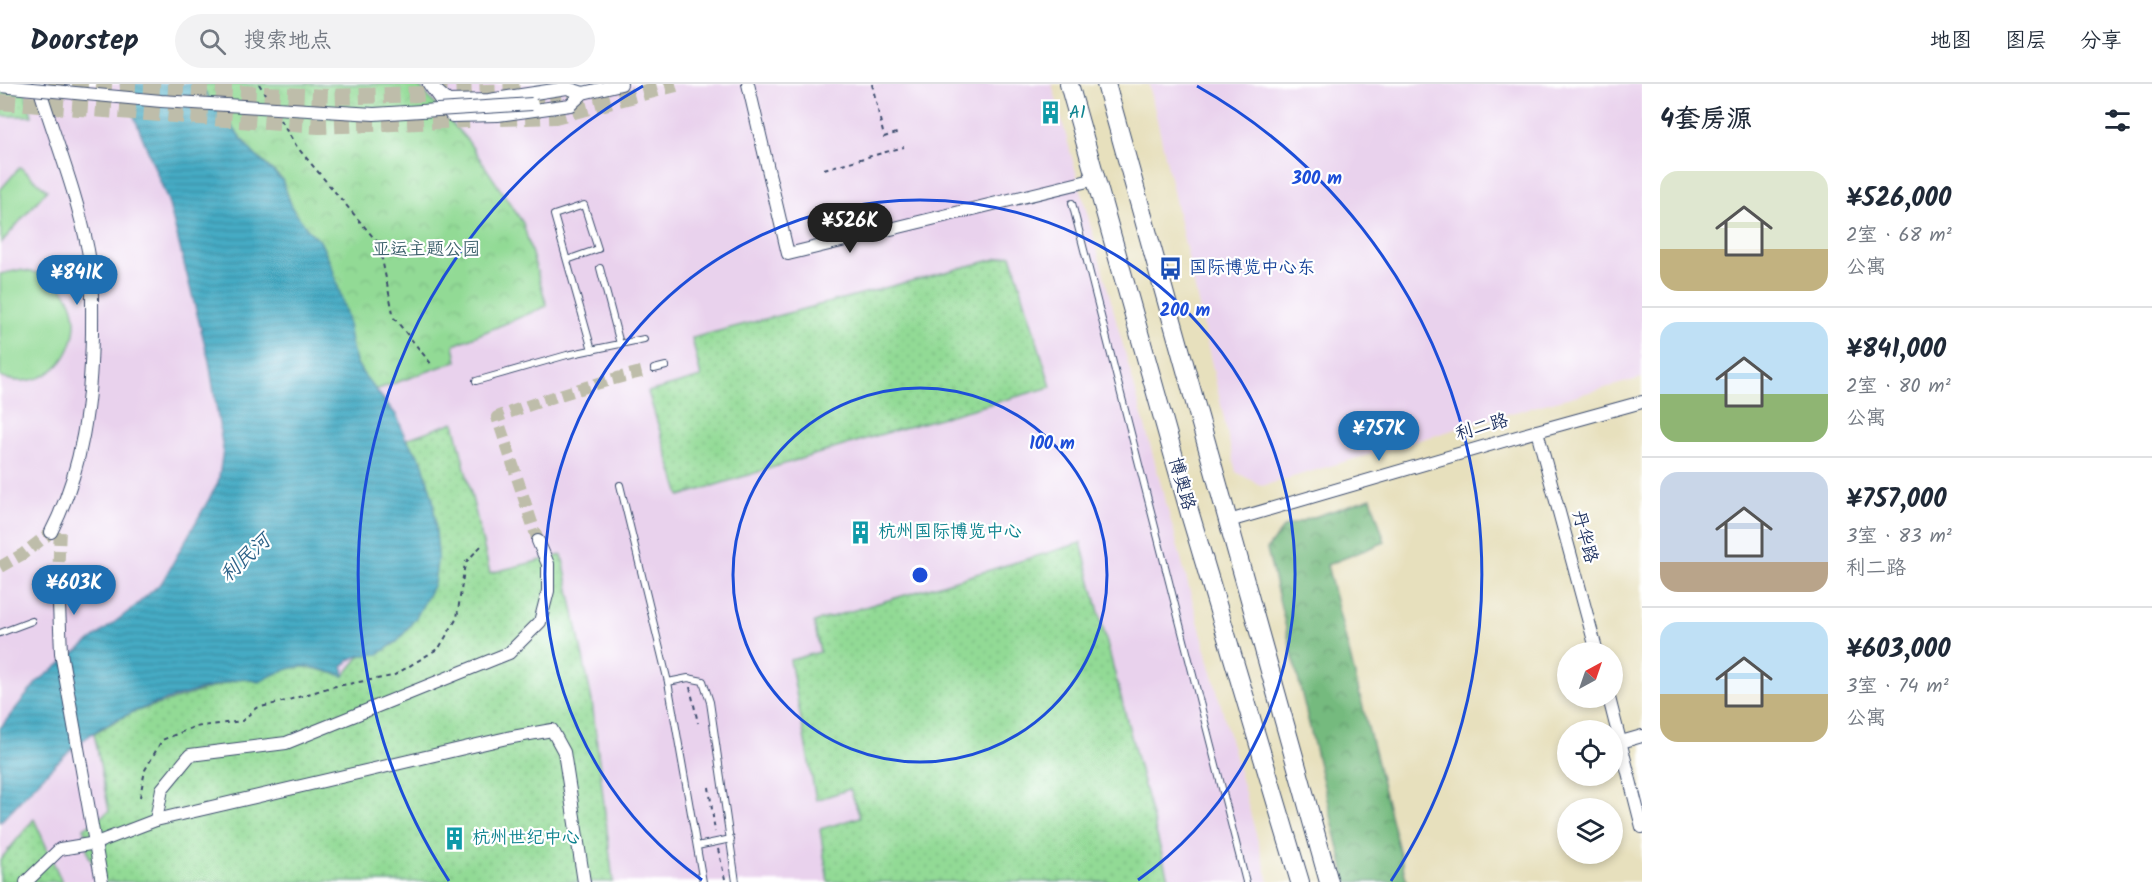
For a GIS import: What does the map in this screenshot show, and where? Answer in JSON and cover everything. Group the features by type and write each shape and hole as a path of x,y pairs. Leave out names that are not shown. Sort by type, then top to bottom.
{"main road":[{"name":"博奥路","path":"1069,84 1190,514 1300,882"},
{"name":"博奥路","path":"1106,84 1329,882"}],"street":[{"path":"38,84 77,205 88,253 92,301 91,363 86,427 74,474 56,526"},
{"path":"429,84 452,116 540,111 570,105 583,93 601,86 621,84"},
{"path":"429,84 448,101 489,100 567,88 583,93"},
{"path":"748,84 788,254 1096,179"},
{"path":"0,86 161,100 374,114 532,104"},
{"name":"利二路","path":"1229,521 1537,430 1642,402"},
{"name":"丹华路","path":"1537,430 1594,642"},
{"path":"156,819 162,789 190,755 286,743 509,653 540,622 548,591 548,564 538,541"},
{"path":"58,580 61,653 102,882"},
{"path":"26,882 60,849 96,843 156,819 552,730 564,752 584,882"},
{"path":"1623,741 1642,736"},
{"path":"1623,750 1642,827"}],"lane":[{"path":"1071,203 1246,882"},
{"path":"567,260 598,249 584,206 554,216 592,350"},
{"path":"600,268 620,344"},
{"path":"476,381 567,355 644,339"},
{"path":"654,369 666,366"},
{"path":"620,485 668,682 703,882"},
{"path":"0,633 32,621"},
{"path":"668,682 688,678 703,681 710,702 736,882"},
{"path":"697,846 731,839"}],"path":[{"path":"259,84 270,102"},
{"path":"872,84 884,137 900,132"},
{"path":"280,120 297,147 379,244 394,318 432,365"},
{"path":"824,169 904,147"},
{"path":"140,797 145,770 162,740 194,727 242,721 256,708 331,687 393,676 439,648 457,618 465,563 483,544"},
{"path":"688,678 698,723"},
{"path":"710,787 716,842 726,882"}],"shaded area":[{"path":"0,84 1052,84 1269,882 0,882"},
{"path":"1149,84 1642,84 1642,378 1511,413 1262,486 1236,472"}],"green space":[{"path":"0,84 24,84 32,116 0,116"},
{"name":"亚运主题公园","path":"198,84 417,84 468,141 523,223 547,306 454,345 457,361 375,390 356,362 347,317 332,267 320,241 293,210 282,179 253,153"},
{"path":"20,167 47,190 1,243 0,190"},
{"path":"1011,255 1051,387 879,435 680,496 648,392 701,377 692,338"},
{"path":"19,270 38,273 59,285 71,302 75,323 72,343 62,361 46,375 25,381 0,377 0,274"},
{"name":"杭州世纪中心","path":"454,422 490,573 562,555 592,701 613,882 101,882 88,854 84,828 109,811 94,733 131,713 243,678 259,682 283,670 301,667 344,676 361,655 378,654 398,641 417,616 422,461 406,439"},
{"path":"1371,498 1385,542 1327,565 1407,882 1347,882 1267,549 1284,527"},
{"name":"杭州国际博览中心","path":"1081,543 1169,882 828,882 820,829 860,817 850,789 816,800 790,660 820,652 814,622"},
{"path":"34,819 62,882 0,882 0,860"}],"water":[{"name":"利民河","path":"121,84 198,84 253,153 282,180 293,210 320,241 332,267 347,317 356,362 397,416 406,439 422,461 433,499 438,554 434,584 417,616 398,641 378,654 361,655 349,660 343,666 344,676 310,667 292,668 259,682 243,678 205,688 127,715 109,723 80,742 44,775 0,822 0,728 37,682 133,608 162,582 218,483 223,450 209,361 168,201"}],"tunnel":[{"path":"48,84 328,97 524,91"},
{"path":"501,118 555,116 676,84"},
{"path":"532,104 583,93"},
{"path":"0,102 319,126 469,120"},
{"path":"538,541 497,417 570,392 645,371"},
{"path":"58,580 60,528"},
{"path":"0,567 23,554 51,532"}],"place":[{"name":"A1","path":"1051,113"},
{"name":"国际博览中心东","path":"1171,268"},
{"name":"杭州国际博览中心","path":"860,532"},
{"name":"杭州世纪中心","path":"454,838"}]}
